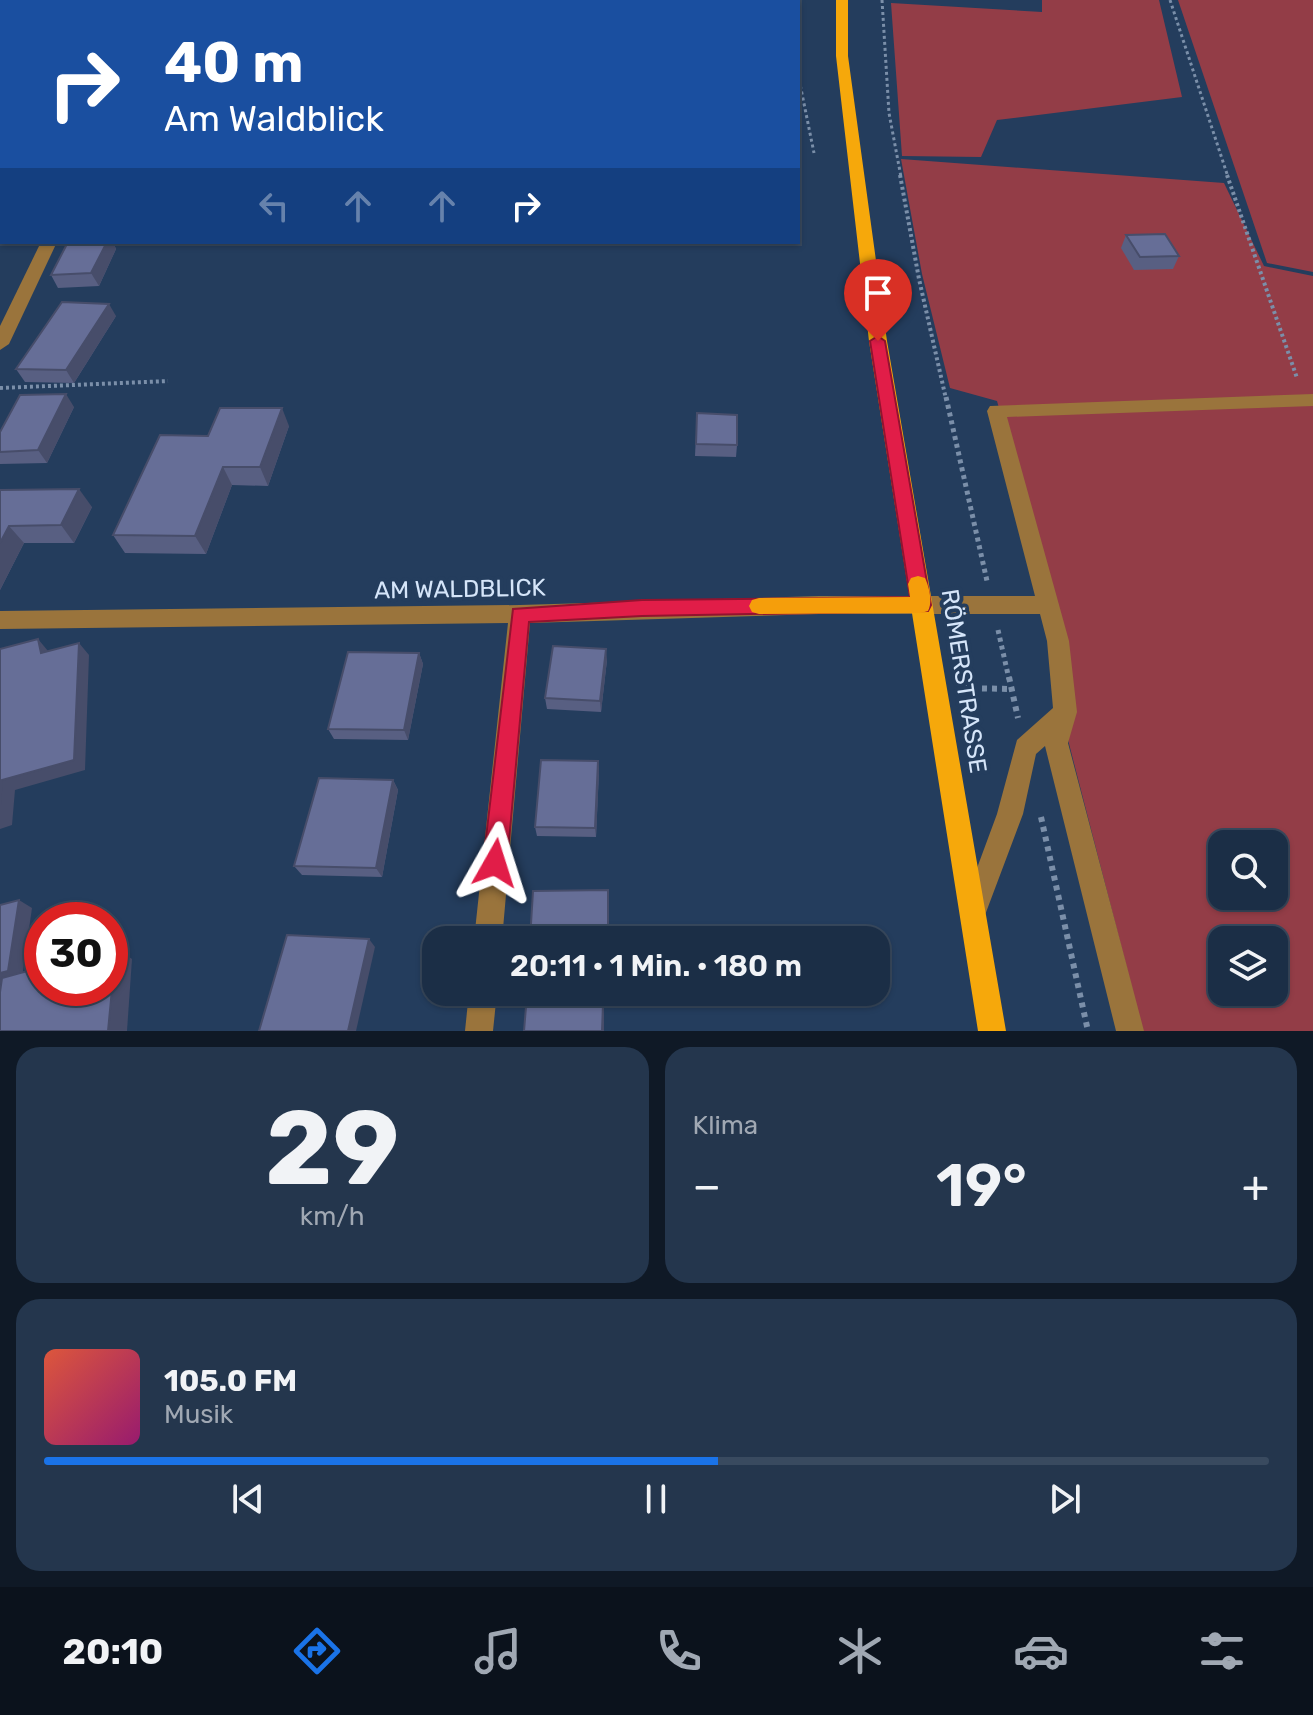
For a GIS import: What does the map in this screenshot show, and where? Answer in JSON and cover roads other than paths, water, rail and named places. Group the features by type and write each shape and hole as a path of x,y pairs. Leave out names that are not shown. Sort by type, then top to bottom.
{"main road":[{"name":"RÖMERSTRASSE","path":"842,0 842,56 878,341 992,1031"}],"street":[{"path":"0,344 48,244"},
{"path":"1130,1031 1056,743 1065,712 1058,641 996,411 1309,400"},
{"name":"AM WALDBLICK","path":"0,620 520,614 642,608 1046,605"},
{"path":"489,926 520,614"},
{"path":"972,916 1010,814 1025,748 1065,712"},
{"path":"479,1031 482,1006"}]}
